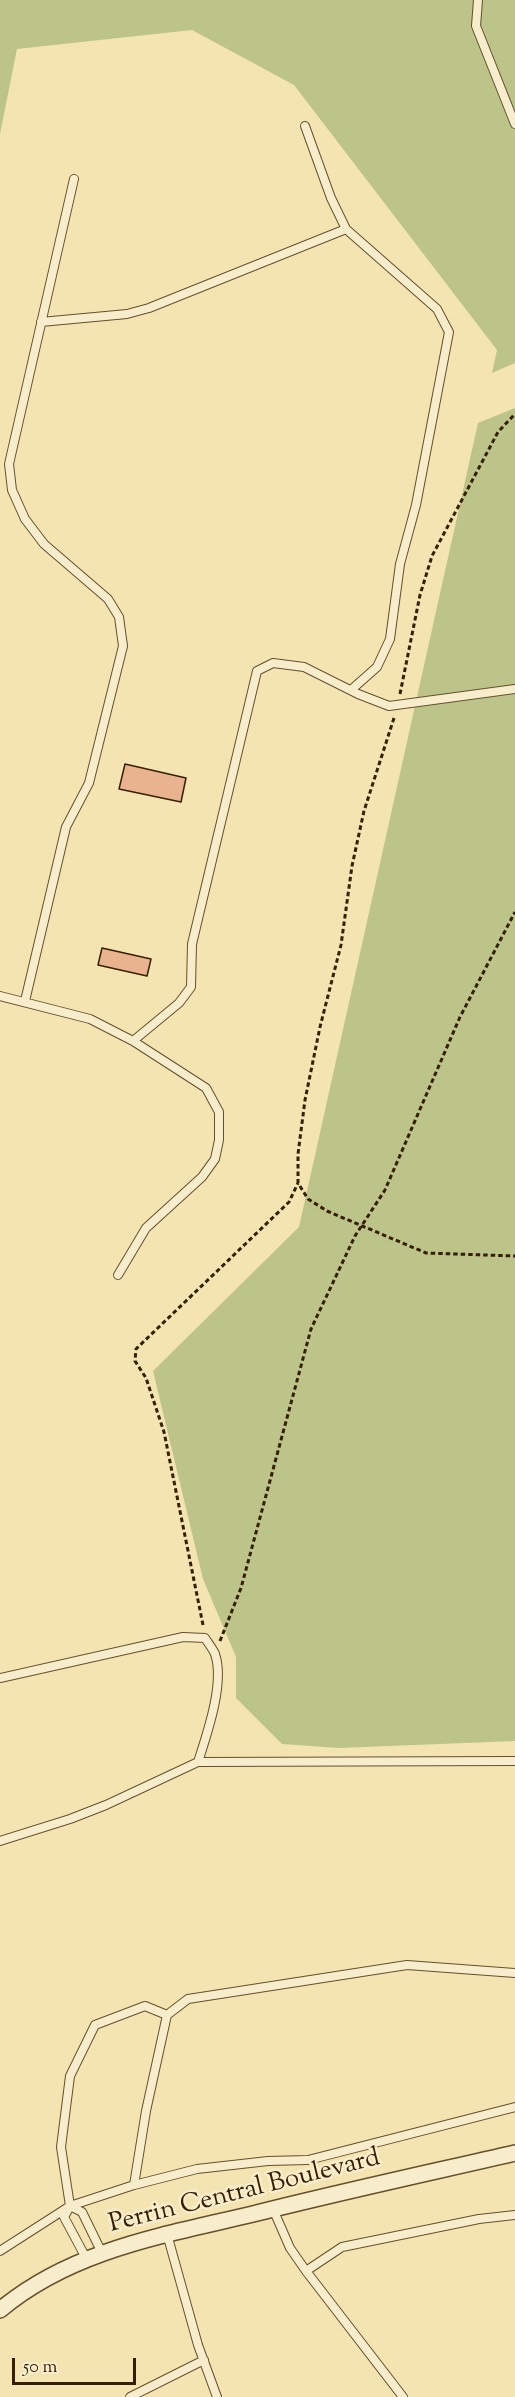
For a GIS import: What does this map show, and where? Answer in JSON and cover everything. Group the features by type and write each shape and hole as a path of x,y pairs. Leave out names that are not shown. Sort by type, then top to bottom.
{"street":[{"name":"Perrin Central Boulevard","path":"0,2310 45,2279 86,2258 102,2253 167,2234 515,2153"}],"lane":[{"path":"478,0 476,26 515,124"},
{"path":"305,126 331,198 346,228 437,309 449,332 416,505 400,564 390,639 377,667 351,690"},
{"path":"25,1001 66,827 89,783 123,646 120,617 108,599 44,544 25,519 12,490 9,464 74,179"},
{"path":"41,322 127,314 149,309 346,228"},
{"path":"133,1041 180,1003 191,987 192,944 257,671 273,663 304,667 389,706 515,689"},
{"path":"0,996 90,1019 133,1041 206,1088 219,1112 219,1140 215,1159 202,1177 146,1228 118,1275"},
{"path":"0,1678 183,1637 205,1638 215,1654 217,1683 211,1722 198,1762"},
{"path":"0,1841 88,1812 198,1762 515,1761"},
{"path":"134,2185 146,2111 166,2015 188,1999 408,1965 515,1973"},
{"path":"86,2258 64,2217 70,2206 61,2147 70,2076 95,2025 145,2006 166,2015"},
{"path":"0,2251 70,2206 134,2185 197,2169 268,2161 308,2160 515,2107"},
{"path":"70,2206 82,2212 102,2253"},
{"path":"273,2209 290,2248 403,2397"},
{"path":"306,2271 342,2247 479,2219 515,2215"},
{"path":"167,2234 198,2345 217,2397"},
{"path":"130,2397 204,2360"}],"path":[{"path":"205,1638 164,1432 146,1378 135,1361 136,1349 289,1202 298,1183 298,1154 305,1100 320,1027 341,945 352,866 364,811 398,706 420,595 432,556 498,432 515,414"},
{"path":"215,1654 241,1588 311,1329 362,1226 385,1190 460,1017 515,912"},
{"path":"298,1183 308,1199 327,1212 426,1253 515,1256"}],"green space":[{"path":"0,0 515,0 515,363 492,373 497,350 294,85 192,30 17,49 0,134"},
{"path":"515,408 515,1741 339,1748 282,1744 236,1698 236,1657 203,1579 153,1371 299,1227 478,423"}],"building":[{"path":"125,764 186,778 181,802 119,789"},
{"path":"102,948 151,959 147,976 98,965"}]}
